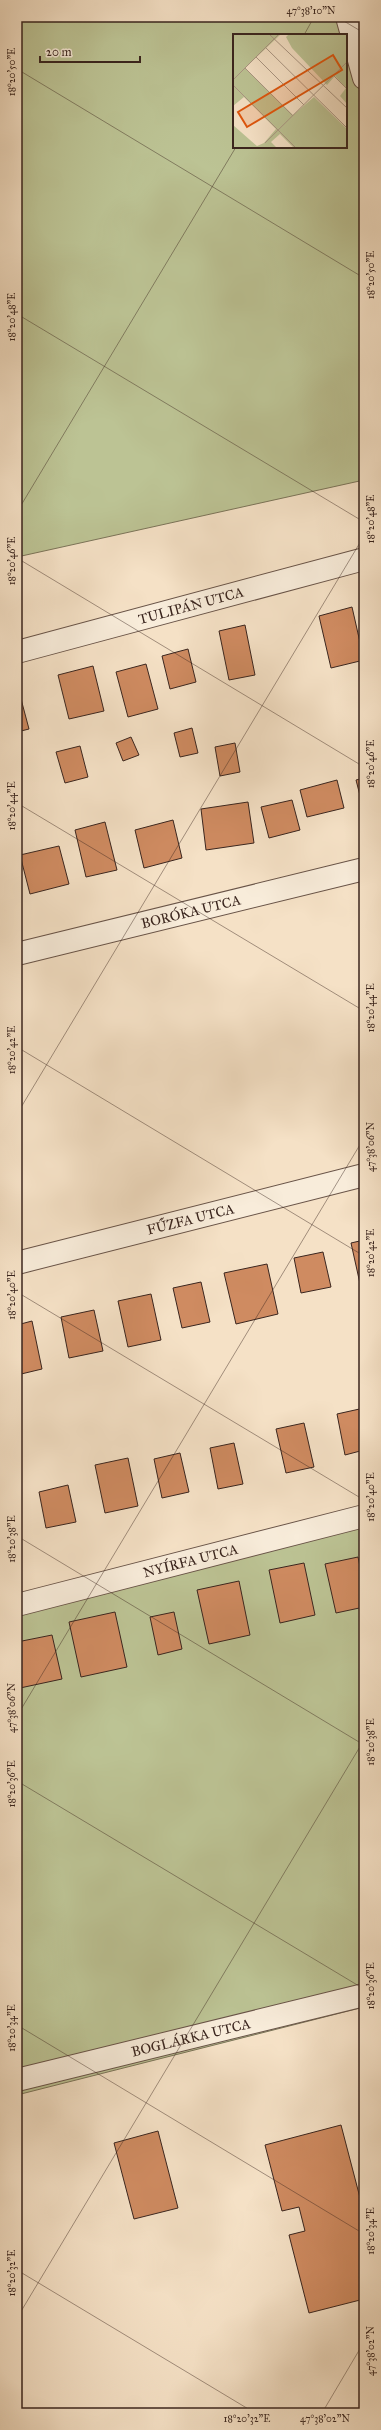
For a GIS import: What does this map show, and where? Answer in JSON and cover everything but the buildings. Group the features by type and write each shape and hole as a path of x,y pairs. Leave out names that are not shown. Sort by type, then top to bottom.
{"street":[{"path":"347,17 364,78"},
{"name":"TULIPÁN UTCA","path":"17,652 364,559"},
{"name":"BORÓKA UTCA","path":"17,954 364,869"},
{"name":"FŰZFA UTCA","path":"17,1263 364,1175"},
{"name":"NYÍRFA UTCA","path":"17,1604 364,1516"},
{"name":"BOGLÁRKA UTCA","path":"17,2080 364,1995"}],"green space":[{"path":"17,17 364,17 364,480 17,557"},
{"path":"364,1519 364,2007 17,2095 17,1610"}]}
